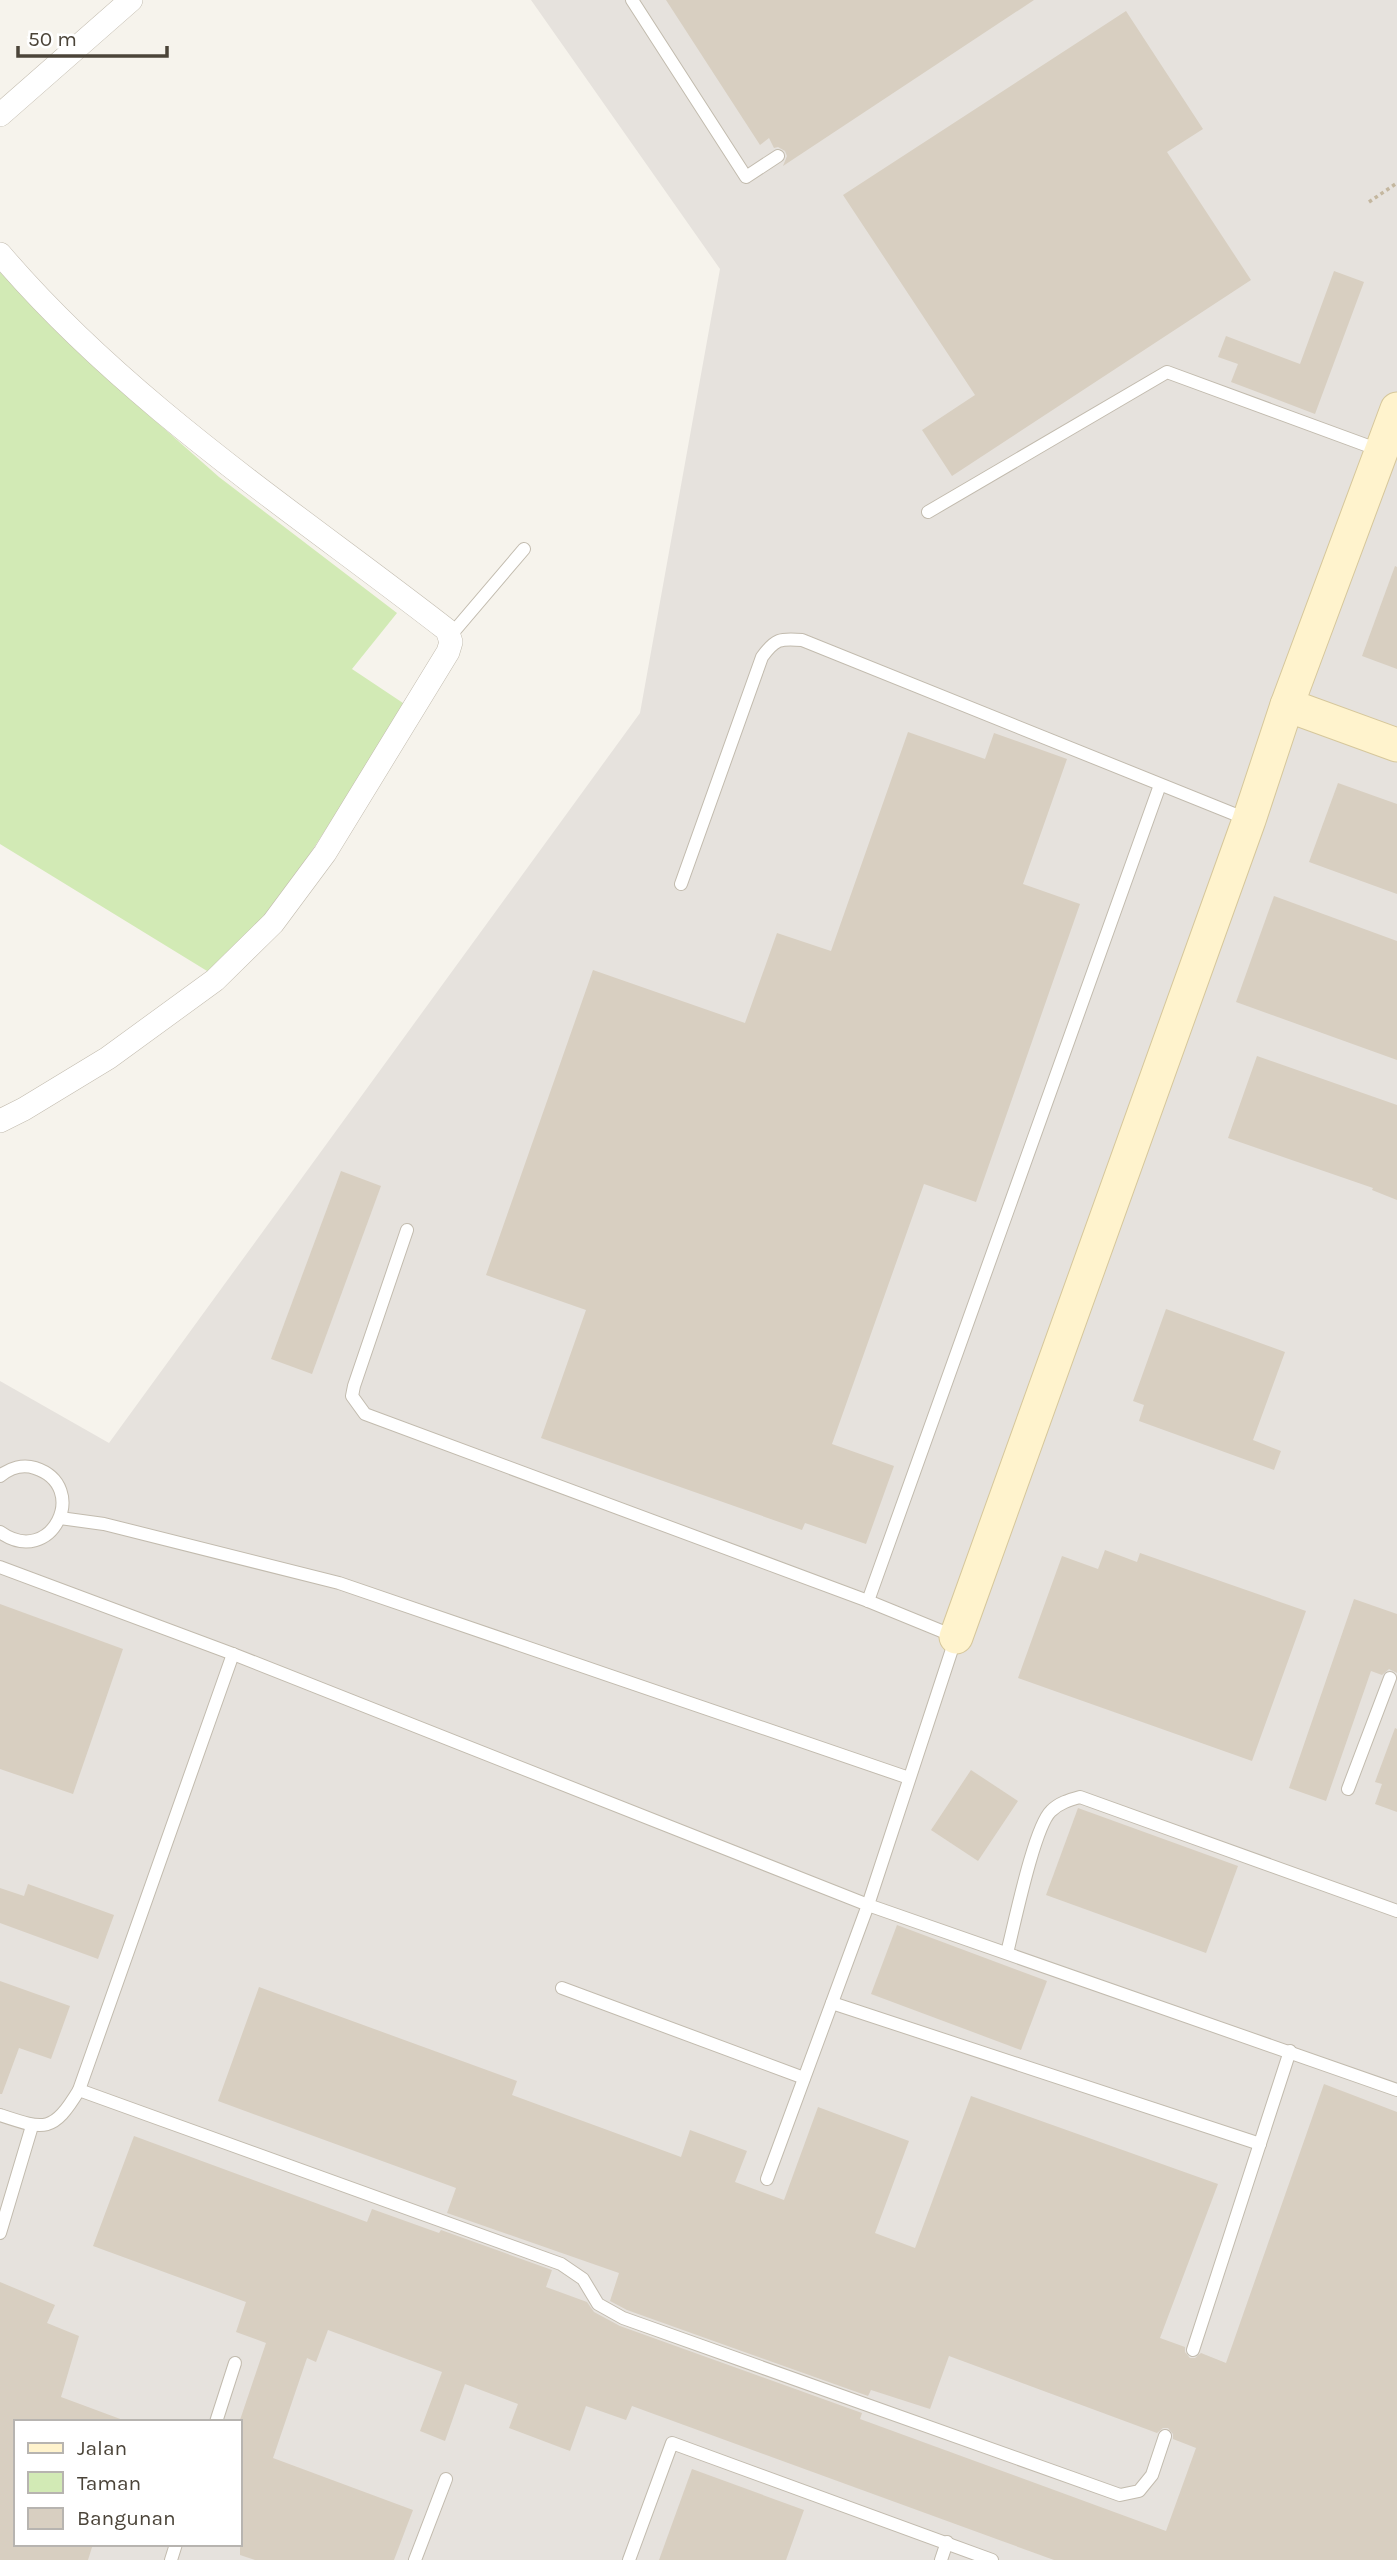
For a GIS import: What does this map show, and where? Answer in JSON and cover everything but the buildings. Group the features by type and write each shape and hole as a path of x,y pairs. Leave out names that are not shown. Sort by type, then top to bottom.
{"street":[{"path":"0,115 131,0"},
{"path":"0,254 35,295 132,385 216,455 356,564 439,624 450,636 448,652 326,853 274,923 215,980 119,1051 0,1121"},
{"path":"956,1637 1249,820 1287,705 1397,409"},
{"path":"1287,705 1397,745"}],"lane":[{"path":"632,0 746,177 778,156"},
{"path":"928,512 1167,372 1382,451"},
{"path":"450,636 524,549"},
{"path":"681,884 762,657 772,643 785,638 802,640 1249,820"},
{"path":"868,1601 1160,785"},
{"path":"407,1230 354,1386 352,1396 365,1414 868,1601 956,1637 868,1905 767,2179"},
{"path":"0,1476 18,1467 32,1467 44,1472 54,1480 61,1492 63,1505 54,1528 35,1541 23,1542 0,1532"},
{"path":"60,1518 104,1524 339,1583 909,1779"},
{"path":"0,1567 233,1654 868,1905 1397,2090"},
{"path":"0,2115 32,2126 50,2125 65,2112 79,2090 233,1654"},
{"path":"1348,1789 1390,1678"},
{"path":"1007,1953 1037,1839 1048,1813 1063,1801 1080,1797 1397,1911"},
{"path":"562,1988 804,2078"},
{"path":"832,2003 1259,2144"},
{"path":"1193,2350 1290,2051"},
{"path":"79,2090 561,2264 583,2279 598,2304 623,2318 1120,2495 1139,2491 1146,2483 1152,2475 1165,2436"},
{"path":"0,2233 32,2126"},
{"path":"217,2420 235,2363"},
{"path":"629,2560 672,2443 992,2560"},
{"path":"415,2560 446,2479"},
{"path":"941,2560 947,2542"}],"path":[{"path":"1368,202 1397,183"}],"shaded area":[{"path":"531,0 1397,0 1397,2560 0,2560 0,1381 109,1443 640,713 720,269"}],"green space":[{"path":"0,272 83,357 219,477 397,613 352,669 406,705 273,911 212,974 0,844"}]}
